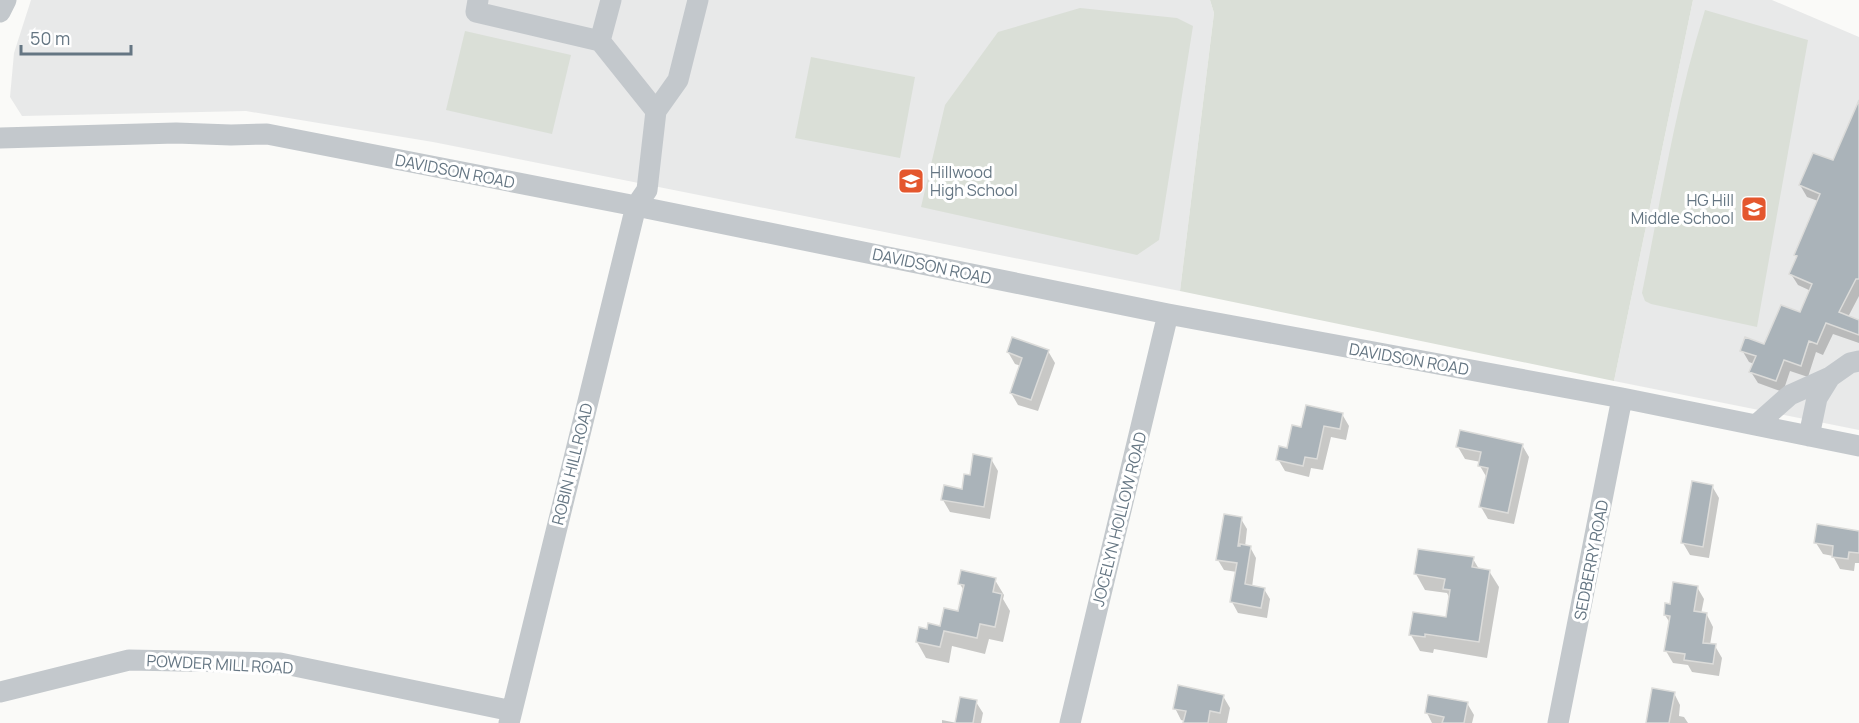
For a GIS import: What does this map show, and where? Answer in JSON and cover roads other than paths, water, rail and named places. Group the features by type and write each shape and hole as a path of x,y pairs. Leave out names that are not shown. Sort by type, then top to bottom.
{"street":[{"path":"0,12 6,0"},
{"path":"478,0 476,12 600,41 656,111 678,80 698,0"},
{"path":"600,41 608,1"},
{"name":"ROBIN HILL ROAD","path":"510,717 636,206 647,190 656,111"},
{"name":"DAVIDSON ROAD","path":"0,138 176,133 267,134 1168,314 1622,398 1859,446"},
{"name":"JOCELYN HOLLOW ROAD","path":"1070,723 1168,314"},
{"path":"1756,425 1791,394 1830,377 1850,363 1859,361"},
{"path":"1809,436 1817,398 1830,377"},
{"name":"SEDBERRY ROAD","path":"1558,723 1622,398"},
{"name":"POWDER MILL ROAD","path":"0,692 129,660 280,663 510,717"}],"place":[{"name":"Hillwood High School","path":"911,181"},
{"name":"HG Hill Middle School","path":"1754,209"}]}
